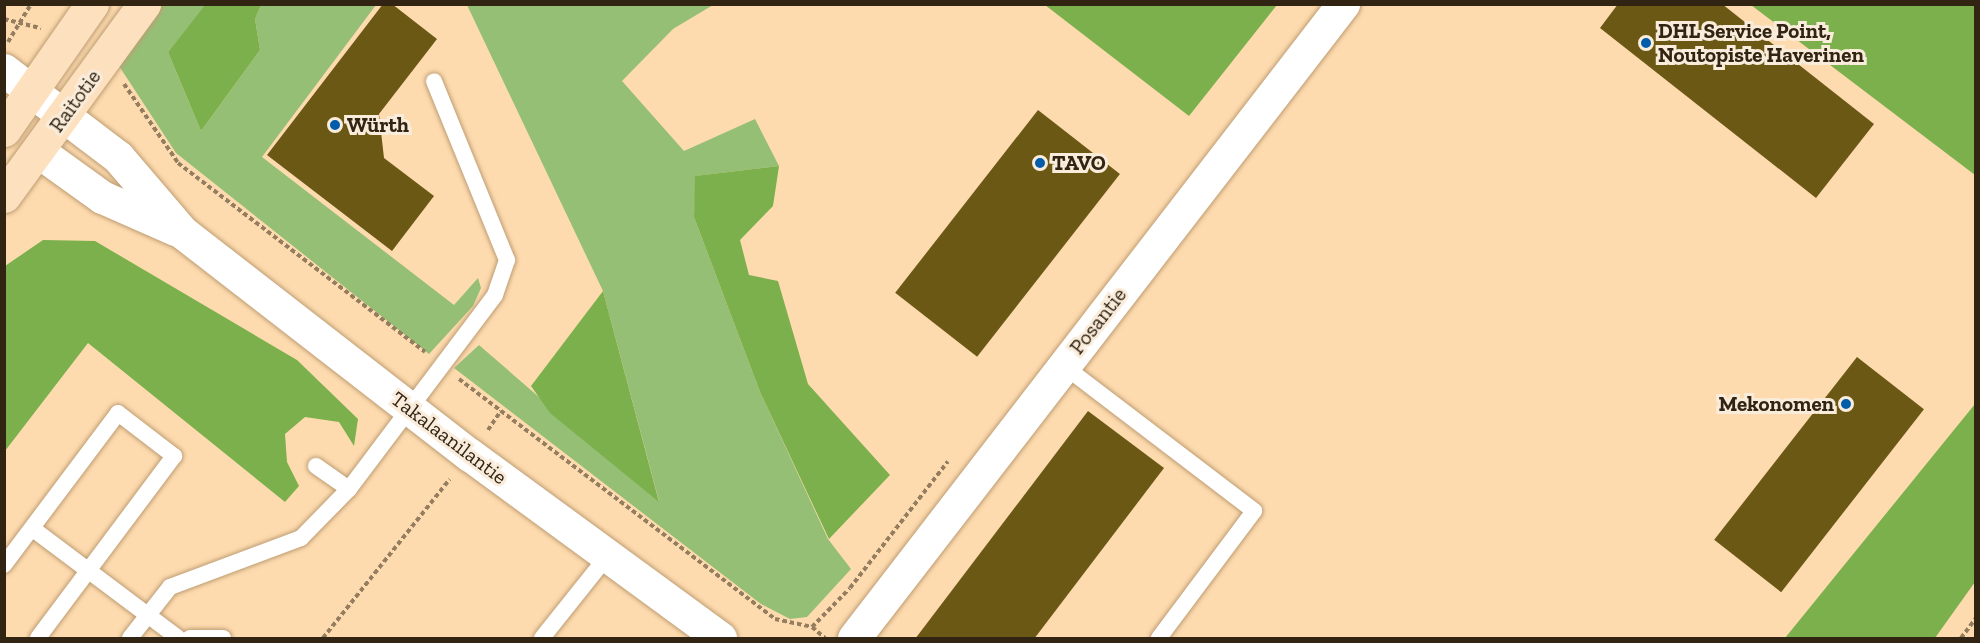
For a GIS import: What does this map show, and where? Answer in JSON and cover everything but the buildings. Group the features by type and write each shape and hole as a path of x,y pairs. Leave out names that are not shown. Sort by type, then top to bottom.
{"main road":[{"name":"Raitotie","path":"5,128 92,4"},
{"name":"Raitotie","path":"4,196 144,4"}],"street":[{"name":"Posantie","path":"854,639 1343,4"},
{"name":"Takalaanilantie","path":"4,70 118,157 182,232 470,455 609,554 720,639"},
{"name":"Takalaanilantie","path":"5,128 102,197 182,232"}],"lane":[{"path":"129,639 170,587 301,538 349,489 495,295 507,260 434,81"},
{"path":"1064,366 1254,511 1159,639"},
{"path":"4,565 118,413 174,456 38,639"},
{"path":"316,466 349,489"},
{"path":"33,529 178,639"},
{"path":"542,639 609,554"},
{"path":"190,639 223,639"}],"path":[{"path":"4,47 22,22 31,4"},
{"path":"4,19 33,23 65,44"},
{"path":"99,67 140,103 178,163 775,619 812,627 826,639"},
{"path":"323,639 470,455 501,411"},
{"path":"812,627 850,588 951,458"},
{"path":"1961,639 1976,618"}],"green space":[{"path":"206,4 261,5 255,19 260,50 201,131 168,52"},
{"path":"162,5 206,5 168,52 201,131 260,50 255,19 261,5 376,5 262,157 454,305 478,278 481,288 473,306 429,354 176,153 119,66"},
{"path":"467,5 713,5 673,29 622,81 684,151 755,119 779,166 696,176 694,217 760,392 828,539 851,569 807,617 790,619 761,604 454,368 479,345 659,501 603,291"},
{"path":"1045,5 1277,5 1189,116"},
{"path":"1751,5 1975,5 1975,175"},
{"path":"779,166 773,206 740,240 749,275 778,281 808,384 890,475 829,539 760,392 694,217 695,176"},
{"path":"43,240 95,241 297,360 358,419 354,446 339,422 305,417 285,434 287,462 299,486 285,502 88,343 5,451 5,266"},
{"path":"603,291 659,502 550,413 531,386"},
{"path":"1975,404 1975,582 1935,638 1785,638"}],"place":[{"name":"DHL Service Point, Noutopiste Haverinen","path":"1646,43"},
{"name":"Würth","path":"335,125"},
{"name":"TAVO","path":"1040,163"},
{"name":"Mekonomen","path":"1846,404"}]}
